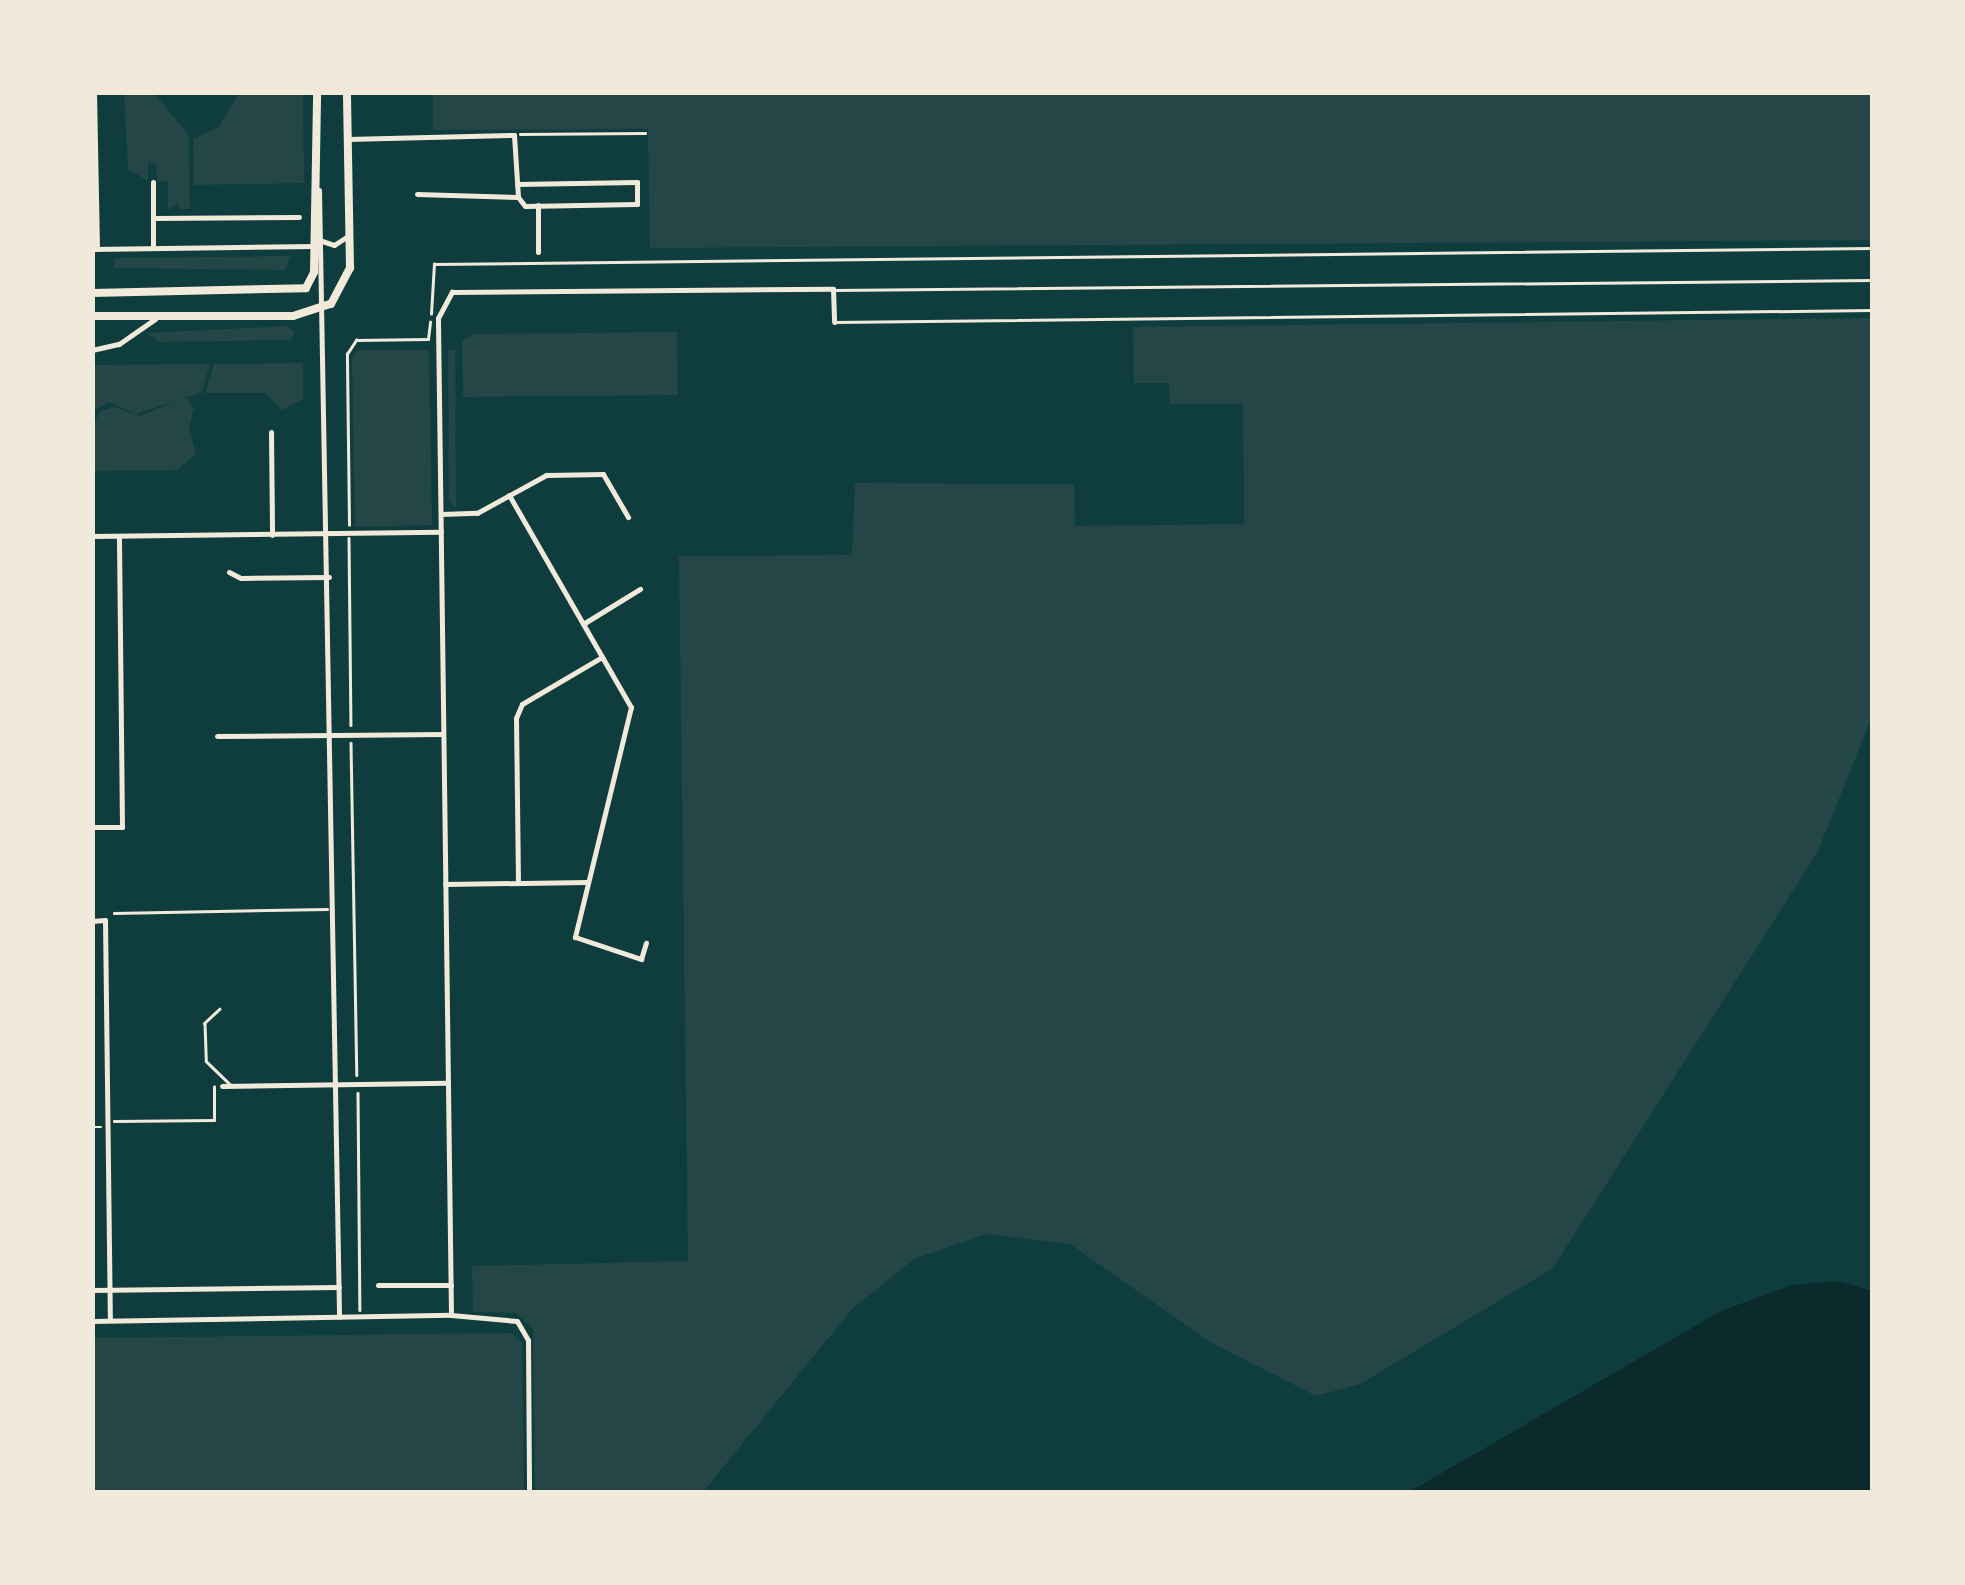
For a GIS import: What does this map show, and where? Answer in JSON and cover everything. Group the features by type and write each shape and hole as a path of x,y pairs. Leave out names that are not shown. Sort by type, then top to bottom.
{"main road":[{"path":"92,293 300,291 311,282 318,243 316,92"},
{"path":"92,316 294,316 325,304 348,276 347,92"}],"street":[{"path":"94,92 95,249 340,244 349,233"},
{"path":"347,139 514,134 517,184 518,197 525,206 637,204 637,182 517,184"},
{"path":"153,182 153,248"},
{"path":"417,194 518,197"},
{"path":"538,206 538,252"},
{"path":"153,218 300,216"},
{"path":"318,243 325,304 339,1317"},
{"path":"451,1315 441,514 434,338 452,292 833,290 834,322"},
{"path":"300,291 325,304"},
{"path":"92,350 119,344 156,318"},
{"path":"271,432 272,535"},
{"path":"441,514 476,513 546,475 603,474 628,517"},
{"path":"509,495 602,657 632,718 587,882 578,941 641,959 646,943"},
{"path":"92,536 441,532"},
{"path":"92,827 122,827 119,536"},
{"path":"229,572 241,578 330,577"},
{"path":"583,624 640,589"},
{"path":"518,882 516,718 522,704 602,657"},
{"path":"217,736 443,734"},
{"path":"444,884 587,882"},
{"path":"92,921 105,920 110,1321"},
{"path":"222,1086 448,1084"},
{"path":"378,1285 451,1284"},
{"path":"92,1290 339,1287"},
{"path":"92,1321 451,1315 510,1318 527,1333 529,1492"}],"lane":[{"path":"833,290 1872,280"},
{"path":"834,322 1872,310"},
{"path":"220,1009 204,1023 206,1060 232,1086"}],"path":[{"path":"514,134 645,134"},
{"path":"434,289 434,264 1872,248"},
{"path":"360,1316 347,354 356,340 428,339"},
{"path":"114,913 334,909"},
{"path":"108,1121 214,1120 214,1086 222,1086"}],"shaded area":[{"path":"124,93 156,95 189,136 190,209 179,209 178,203 168,210 168,182 157,181 156,163 148,163 148,181 128,169"},
{"path":"239,93 303,94 304,183 194,185 193,139 219,127"},
{"path":"433,93 1872,93 1872,240 650,248 648,129 433,130"},
{"path":"291,256 285,270 114,268 114,258"},
{"path":"1872,318 1872,717 1817,853 1553,1268 1360,1384 1316,1396 1212,1343 1070,1244 986,1234 914,1259 852,1309 703,1492 535,1492 533,1329 516,1313 473,1312 472,1266 688,1261 679,556 852,555 855,483 1074,484 1075,526 1244,524 1243,404 1170,404 1169,383 1134,383 1133,327"},
{"path":"287,326 295,333 290,340 160,342 147,333"},
{"path":"677,332 678,395 463,397 462,341 474,334"},
{"path":"357,350 429,350 432,525 355,527 352,359"},
{"path":"448,350 455,350 456,508 449,501"},
{"path":"303,363 303,399 282,410 265,393 205,393 214,364"},
{"path":"210,364 202,392 136,414 109,402 93,411 93,365"},
{"path":"185,397 194,408 189,427 196,454 177,470 93,471 93,424 101,411 114,407 140,416"},
{"path":"1838,1281 1872,1291 1872,1492 1409,1492 1721,1311 1792,1285"},
{"path":"512,1333 522,1343 524,1492 93,1492 93,1338"}]}
